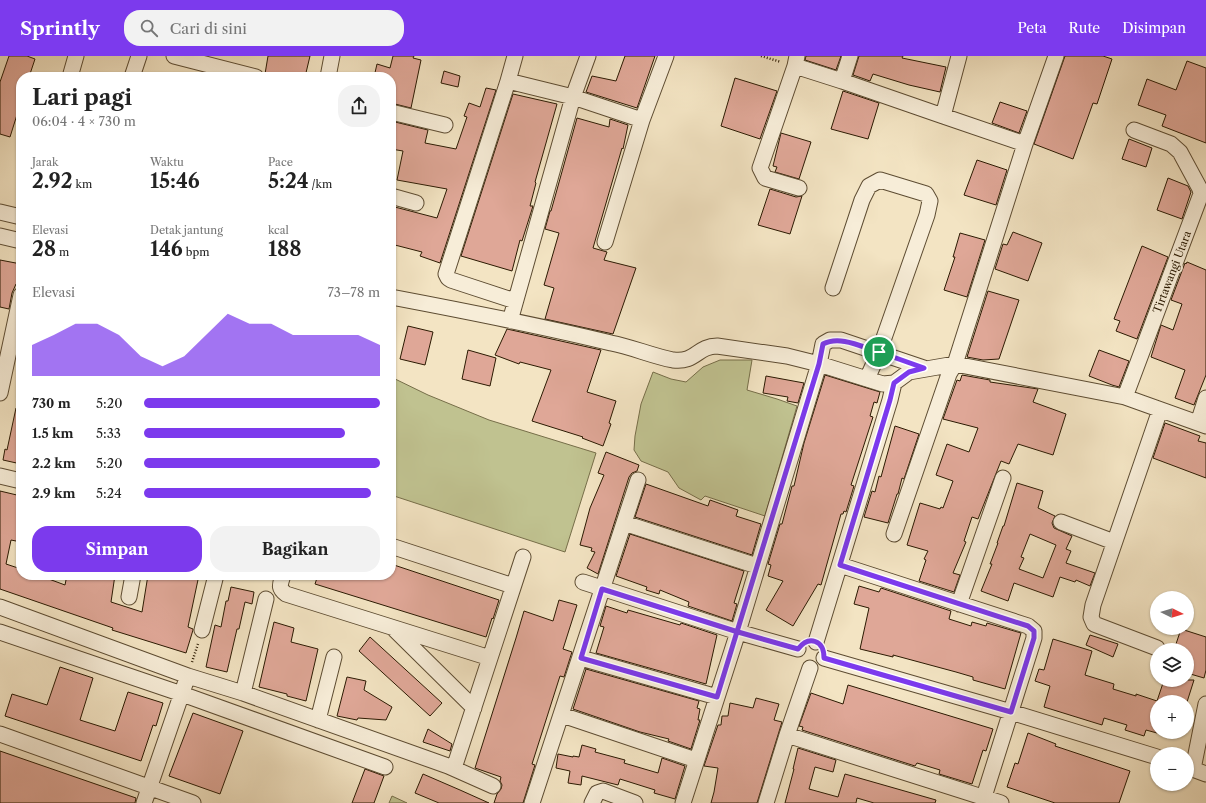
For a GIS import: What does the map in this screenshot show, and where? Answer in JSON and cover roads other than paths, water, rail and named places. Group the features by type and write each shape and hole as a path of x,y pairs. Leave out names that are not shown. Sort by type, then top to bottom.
{"street":[{"path":"71,72 76,56"},
{"path":"134,72 139,56"},
{"path":"174,56 236,72"},
{"path":"329,72 332,56"},
{"path":"515,56 446,274 451,280 515,301"},
{"path":"510,321 573,97 588,56"},
{"path":"605,242 642,120 666,56"},
{"path":"842,81 850,56"},
{"path":"942,116 959,56"},
{"path":"894,534 949,374 955,364 1025,144 1056,56"},
{"path":"799,188 766,178 760,168 796,61 842,81 1025,144"},
{"path":"508,81 573,97 642,120"},
{"path":"396,113 445,125"},
{"name":"Tirtawangi Utara","path":"1125,397 1200,194 1200,189 1180,152 1171,144 1134,130"},
{"path":"833,288 862,200 869,186 880,180 926,194 930,201 927,216 879,352 867,379"},
{"path":"396,197 416,203"},
{"path":"0,212 16,216"},
{"path":"0,236 16,240"},
{"path":"396,298 612,343 673,360 692,358 703,349 710,346 787,356 819,364 883,384 894,383 909,372 924,368 955,364 1125,397 1202,424 1206,398"},
{"path":"0,392 16,317"},
{"path":"683,803 738,632 819,364 823,344 830,340 841,340 924,368"},
{"path":"816,642 894,383"},
{"path":"1150,645 1094,624 1091,616 1093,605 1114,542 1160,410"},
{"path":"0,476 16,480"},
{"path":"959,604 1003,478"},
{"path":"532,803 581,658 638,480"},
{"path":"1061,522 1114,542"},
{"path":"624,523 757,566"},
{"path":"396,548 513,586"},
{"path":"454,768 523,557"},
{"path":"840,565 1028,626 1034,631 1034,638 982,800"},
{"path":"129,596 132,580"},
{"path":"202,630 215,580"},
{"path":"282,580 280,585 281,590 286,594 490,658"},
{"path":"583,582 738,632 798,649"},
{"path":"243,693 266,599"},
{"path":"0,607 188,676 243,693 454,768 493,786"},
{"path":"392,628 474,708"},
{"path":"0,632 182,694 385,767"},
{"path":"809,641 816,642 821,645 824,651 824,658 816,667 810,668 804,666 799,662 797,656 798,649 802,644 809,641"},
{"path":"318,720 334,657"},
{"path":"581,658 717,697"},
{"path":"824,658 1011,712 1150,756"},
{"path":"766,803 810,668"},
{"path":"144,803 188,676"},
{"path":"1195,770 1206,704"},
{"path":"562,715 696,760"},
{"path":"0,734 193,803"},
{"path":"787,735 982,800 1001,803"},
{"path":"592,803 597,793 603,791 635,803"}]}
